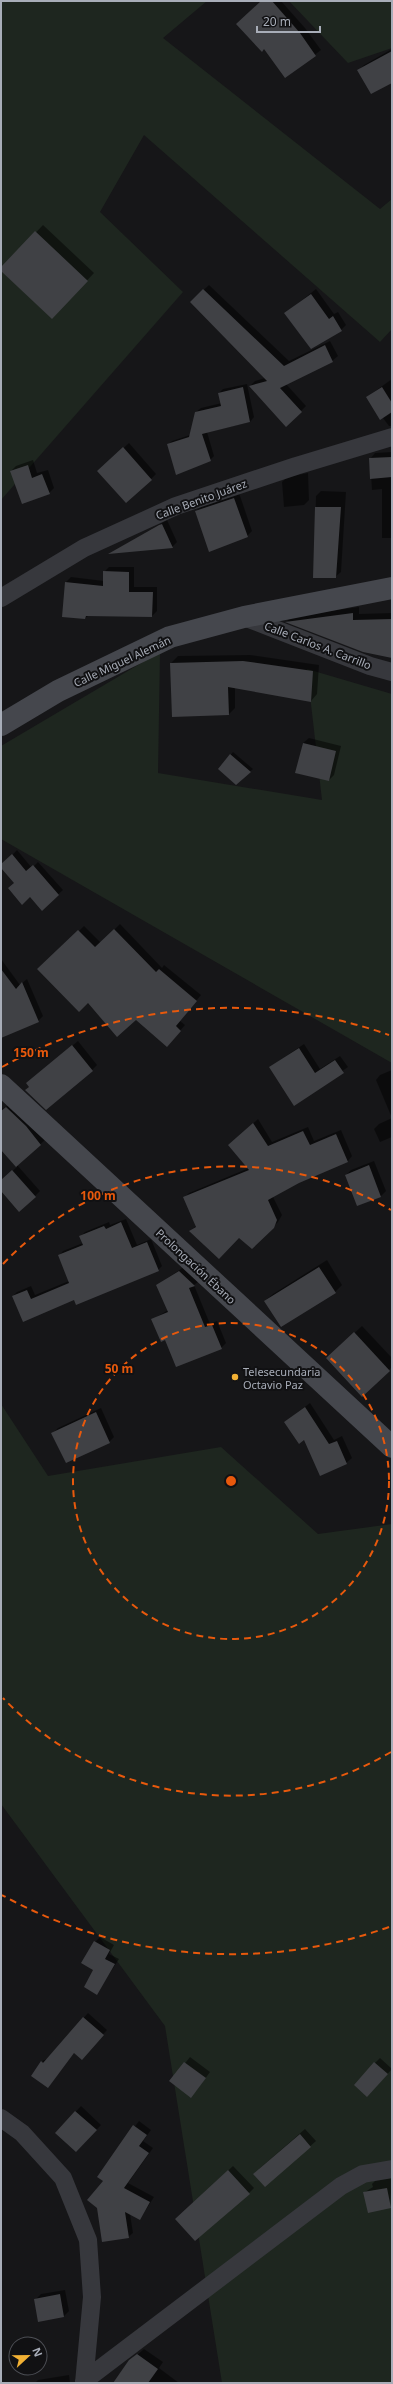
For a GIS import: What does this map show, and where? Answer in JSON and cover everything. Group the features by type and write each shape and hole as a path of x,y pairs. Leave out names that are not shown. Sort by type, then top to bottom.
{"street":[{"name":"Calle Benito Juárez","path":"1,598 84,548 176,506 296,466 392,437"},
{"name":"Calle Miguel Alemán","path":"1,725 58,691 170,637 244,617 392,588"},
{"name":"Calle Carlos A. Carrillo","path":"244,617 370,666 392,672"},
{"name":"Prolongación Ébano","path":"1,1085 392,1447"},
{"path":"1,2118 22,2133 63,2178 88,2240 92,2297 84,2382"},
{"path":"84,2382 340,2186 363,2174 392,2169"}],"shaded area":[{"path":"1,1 207,1 163,38 380,209 392,199 392,329 380,342 144,135 100,212 183,292 1,500"},
{"path":"289,1 392,1 392,48 348,63"},
{"path":"160,652 158,773 322,800 307,669 392,694 392,1063 1,839 1,746"},
{"path":"1,1404 48,1476 221,1447 318,1534 392,1524 392,2383 222,2383 165,2026 1,1804"}],"building":[{"path":"261,1 272,1 300,33 316,56 285,78 264,49 262,52 236,24"},
{"path":"392,51 392,83 371,94 357,70"},
{"path":"35,231 88,281 52,319 1,271 1,267"},
{"path":"203,289 284,366 325,345 333,362 280,388 302,412 286,427 249,386 267,381 190,302"},
{"path":"311,294 329,319 333,316 342,331 311,349 284,313"},
{"path":"243,387 250,422 202,434 211,461 176,475 167,444 189,437 195,412 221,406 218,393"},
{"path":"382,387 392,403 392,412 380,420 366,397"},
{"path":"123,447 152,480 126,503 97,471"},
{"path":"392,457 392,477 370,479 369,458"},
{"path":"28,465 32,478 42,474 50,494 22,504 10,471"},
{"path":"234,498 248,537 209,552 195,511"},
{"path":"315,507 341,507 336,578 313,578"},
{"path":"162,524 173,548 108,554 159,525"},
{"path":"103,571 129,572 129,592 153,592 152,617 86,616 85,619 62,617 65,582 103,586"},
{"path":"353,613 353,620 392,619 392,658 363,652 285,622"},
{"path":"243,661 313,671 311,702 228,687 229,715 172,717 170,663"},
{"path":"303,743 336,751 329,781 295,773"},
{"path":"230,754 251,772 236,785 218,769"},
{"path":"12,854 26,871 33,865 59,895 42,911 30,897 22,905 8,888 14,883 1,868 1,864"},
{"path":"114,929 156,972 159,969 197,1001 176,1026 181,1031 167,1047 136,1020 117,1037 88,1003 79,1012 37,969 78,930 95,947"},
{"path":"1,969 16,989 22,982 39,1022 1,1038"},
{"path":"72,1045 93,1071 46,1110 25,1090 29,1087 26,1083"},
{"path":"299,1048 315,1073 335,1060 344,1073 294,1106 269,1067"},
{"path":"6,1107 26,1126 41,1145 16,1167 1,1150 1,1111"},
{"path":"253,1123 268,1146 303,1131 310,1145 336,1134 348,1162 299,1183 268,1200 277,1220 274,1228 252,1249 239,1238 219,1259 189,1231 196,1227 183,1197 249,1170 228,1145"},
{"path":"369,1165 381,1197 357,1206 345,1175"},
{"path":"12,1170 36,1197 19,1212 1,1191 1,1180"},
{"path":"121,1222 132,1248 147,1242 159,1271 76,1305 74,1300 23,1322 12,1296 27,1290 31,1299 69,1283 58,1255 83,1245 79,1236 104,1226 106,1229"},
{"path":"319,1267 336,1293 281,1327 264,1301"},
{"path":"179,1271 195,1286 189,1288 205,1327 212,1325 222,1349 176,1367 165,1340 161,1342 151,1319 168,1312 156,1285"},
{"path":"354,1332 390,1371 362,1397 326,1358"},
{"path":"305,1407 329,1444 337,1441 347,1464 320,1476 304,1440 299,1444 284,1422"},
{"path":"96,1412 110,1443 66,1463 51,1433"},
{"path":"94,1941 110,1950 105,1959 115,1964 97,1995 84,1987 93,1970 81,1963"},
{"path":"83,2017 104,2035 82,2060 74,2053 48,2088 31,2076 41,2061 43,2063"},
{"path":"184,2062 206,2078 191,2098 169,2081"},
{"path":"374,2062 388,2074 367,2097 354,2085"},
{"path":"75,2111 97,2130 76,2152 55,2133"},
{"path":"133,2125 147,2135 139,2146 149,2153 124,2188 150,2202 140,2220 125,2212 129,2238 102,2242 97,2208 87,2200 103,2181 97,2177"},
{"path":"300,2134 311,2147 265,2187 253,2174"},
{"path":"228,2170 250,2194 195,2241 175,2219"},
{"path":"387,2188 391,2208 368,2213 363,2192"},
{"path":"60,2294 64,2317 38,2322 34,2299"},
{"path":"137,2354 158,2369 148,2383 113,2383 129,2360"}],"place":[{"name":"Telesecundaria Octavio Paz","path":"235,1377"}]}
